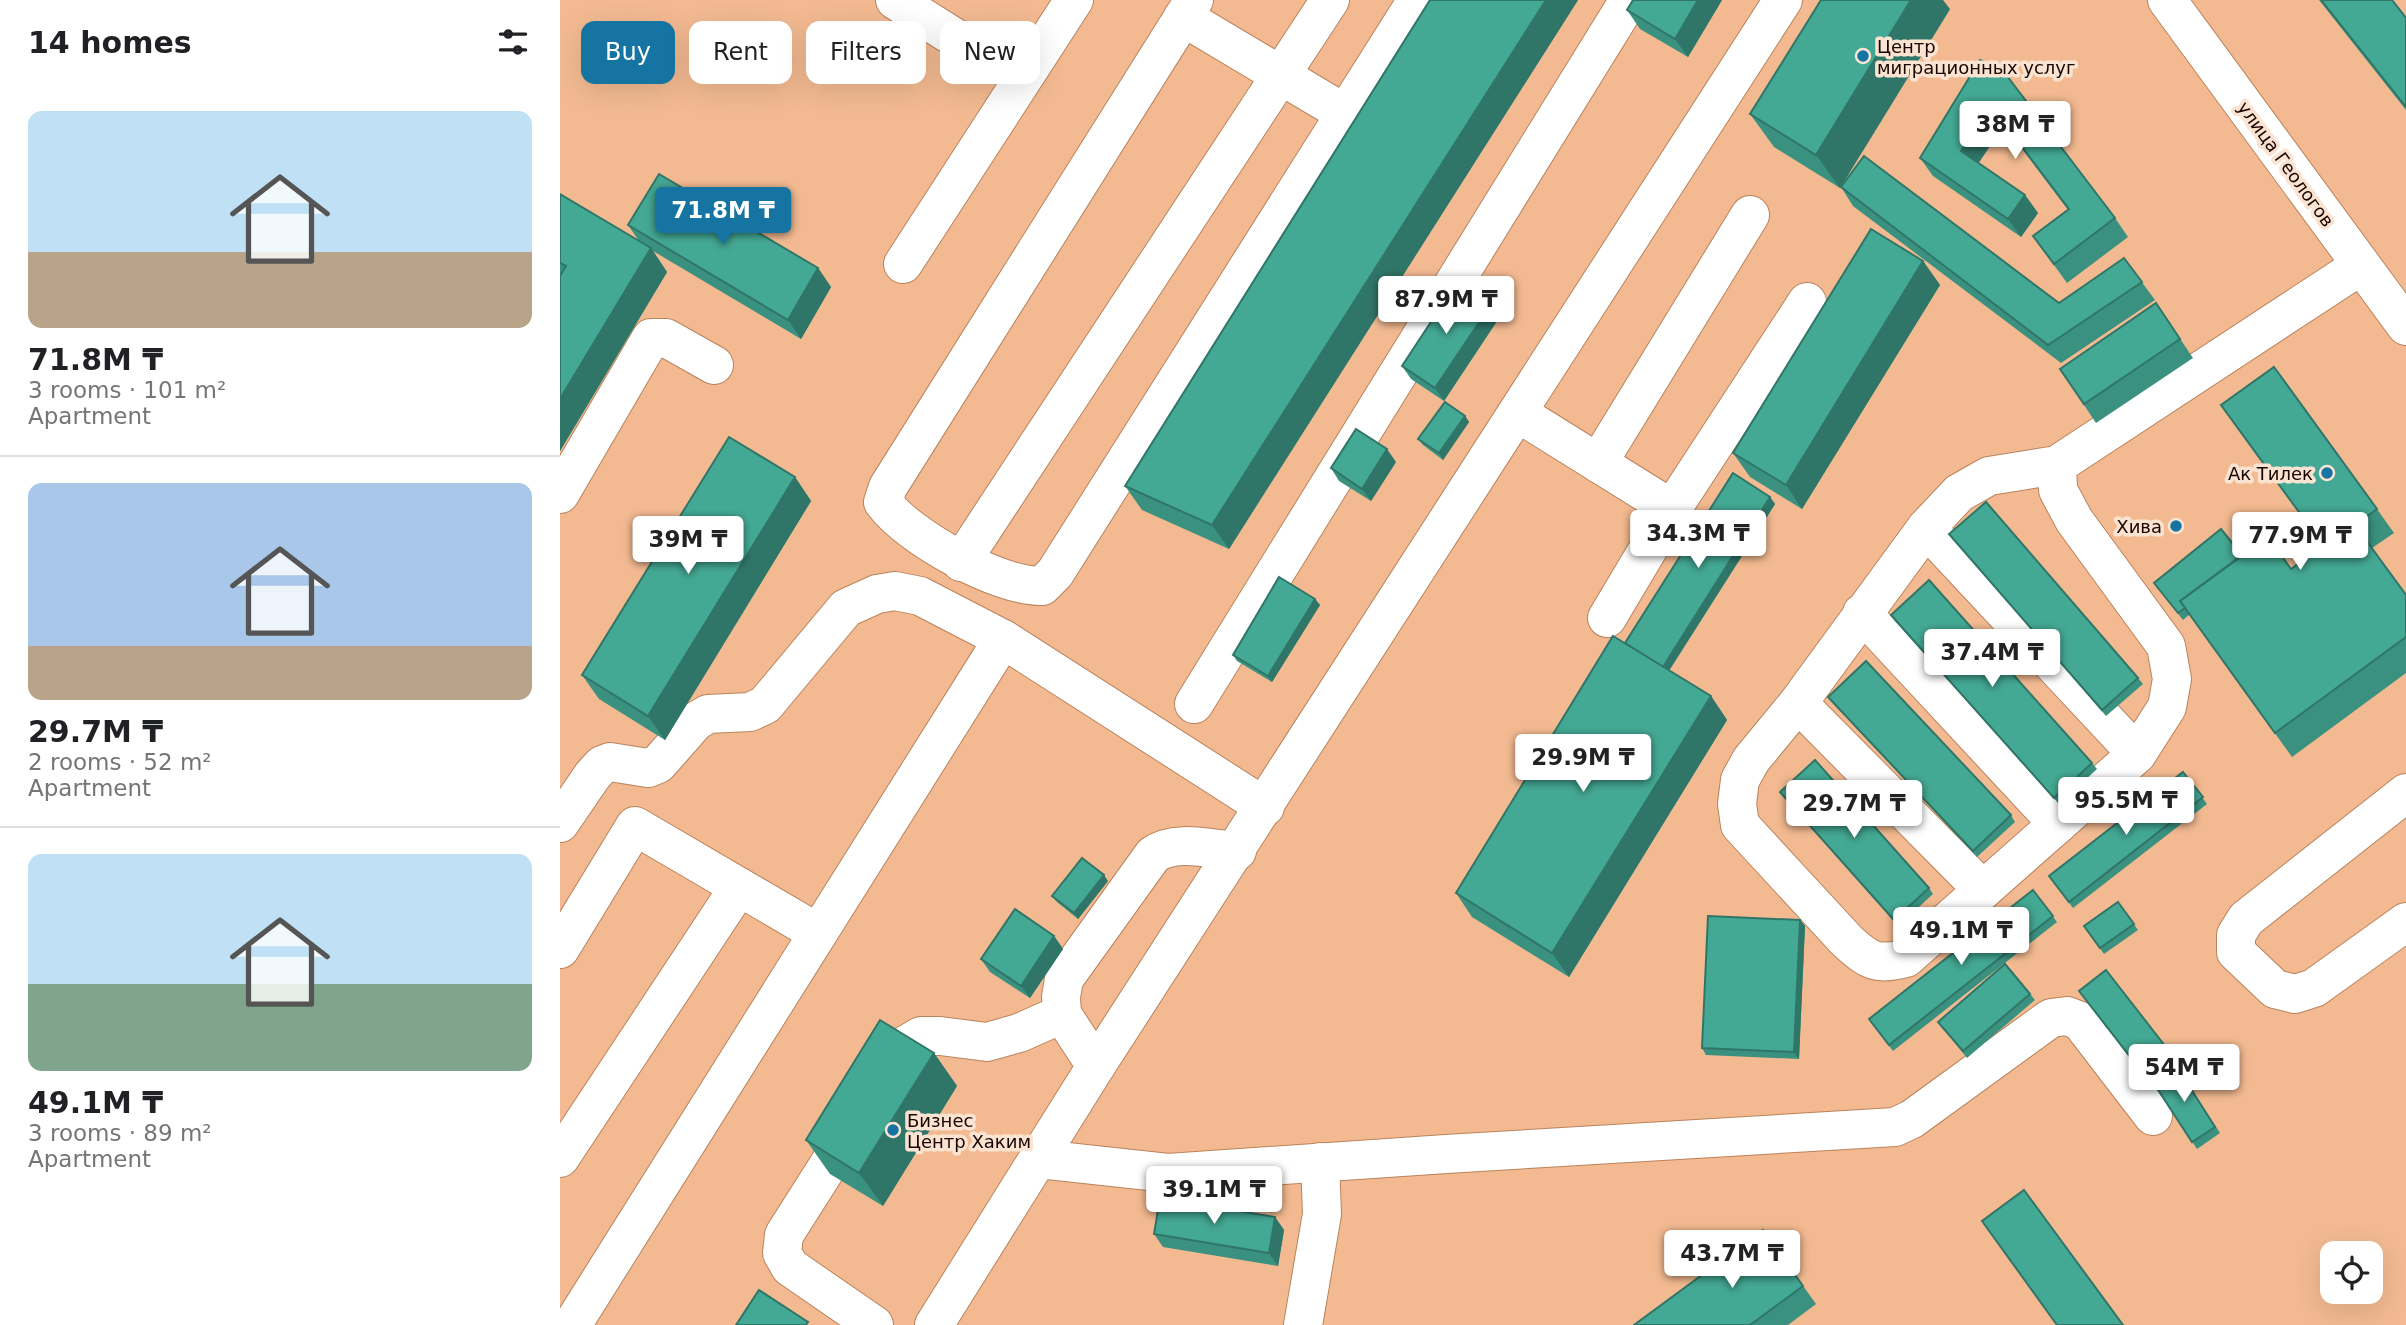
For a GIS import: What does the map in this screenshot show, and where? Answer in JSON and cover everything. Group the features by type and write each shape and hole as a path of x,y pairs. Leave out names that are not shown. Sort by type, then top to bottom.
{"main road":[{"path":"895,0 940,28"},
{"path":"903,264 1074,0"},
{"path":"961,562 1330,0"},
{"path":"1344,113 1279,76 1188,8 888,487 883,502 893,516 961,562 1027,586 1042,586 1055,573 1417,0"},
{"path":"1194,704 1629,0"},
{"path":"934,1325 1096,1066 1783,0"},
{"name":"улица Геологов","path":"2167,0 2360,266 2402,311"},
{"path":"1598,463 1750,215"},
{"path":"2057,466 2058,490 2074,520 2166,646 2172,680 2167,707 2137,754 1906,958 1884,964 1864,957 1847,942 1740,825 1737,804 1740,780 1751,760 1798,703 1926,528 1959,494 1989,476 2057,466 2360,266"},
{"path":"1607,618 1672,509 1807,302"},
{"path":"560,494 651,338 666,338 714,365"},
{"path":"1518,413 1672,509"},
{"path":"1926,528 2137,754"},
{"path":"560,823 602,765 610,762 648,768 658,764 696,721 708,714 750,712 765,705 846,608 877,594 895,591 920,596 1003,639 1265,807"},
{"path":"1862,613 2058,824"},
{"path":"572,1325 1003,639"},
{"path":"1798,703 1983,890"},
{"path":"2406,793 2246,919 2236,935 2236,952 2275,989 2295,994 2314,988 2406,922"},
{"path":"560,949 635,826 818,933"},
{"path":"1096,1066 1062,1014 1064,979 1153,855 1164,847 1175,846 1237,851"},
{"path":"560,1158 739,887"},
{"path":"874,1325 790,1267 782,1253 783,1235 904,1046 921,1036 987,1042 1019,1033 1062,1014"},
{"path":"1039,1159 1168,1173 1895,1127 1912,1119 2051,1018 2067,1016 2080,1021 2153,1116"},
{"path":"1303,1325 1322,1214 1320,1162"}],"building":[{"path":"1430,0 1546,0 1212,525 1125,486"},
{"path":"1633,0 1698,0 1675,39 1627,10"},
{"path":"1821,0 1911,0 1816,155 1750,114"},
{"path":"2321,0 2392,0 2406,18 2406,107"},
{"path":"1980,60 2004,72 2115,218 2054,264 2033,236 2069,209 1991,106 1961,151 2025,195 2008,219 1920,158"},
{"path":"1864,156 2059,303 2124,258 2142,282 2048,345 1841,187"},
{"path":"659,174 818,268 788,320 628,225"},
{"path":"560,194 651,248 560,399 560,276 566,266 560,263"},
{"path":"1871,229 1923,261 1786,485 1733,453"},
{"path":"1456,284 1490,306 1435,388 1402,366"},
{"path":"2156,303 2180,339 2084,404 2060,369"},
{"path":"2274,367 2377,509 2355,525 2406,595 2406,637 2275,733 2180,601 2268,537 2291,569 2323,545 2221,405"},
{"path":"1445,402 1465,416 1439,453 1418,439"},
{"path":"1356,429 1387,449 1362,489 1331,468"},
{"path":"729,437 795,477 648,716 582,675"},
{"path":"1733,473 1770,497 1663,667 1625,643"},
{"path":"1986,502 2138,678 2102,710 1949,534"},
{"path":"2221,529 2242,555 2180,601 2185,608 2178,613 2154,583"},
{"path":"1279,577 1315,599 1268,676 1233,655"},
{"path":"1929,580 2092,763 2054,798 1891,615"},
{"path":"1613,636 1711,696 1552,953 1456,893"},
{"path":"1866,661 2011,815 1973,851 1828,697"},
{"path":"1815,760 1929,888 1894,920 1780,792"},
{"path":"2183,772 2203,797 2069,902 2049,876"},
{"path":"1082,858 1104,875 1074,913 1052,896"},
{"path":"2033,890 2053,916 1889,1045 1869,1019"},
{"path":"2118,902 2134,924 2100,948 2084,926"},
{"path":"1015,909 1054,936 1021,986 981,959"},
{"path":"1708,916 1800,920 1794,1052 1702,1048"},
{"path":"2005,964 2030,994 1963,1051 1938,1022"},
{"path":"2106,970 2169,1051 2142,1072 2079,991"},
{"path":"880,1020 934,1053 859,1173 806,1140"},
{"path":"2177,1067 2215,1127 2192,1142 2153,1082"},
{"path":"2024,1190 2123,1325 2057,1325 1982,1221"},
{"path":"1160,1198 1275,1217 1269,1253 1154,1234"},
{"path":"1763,1230 1803,1286 1750,1325 1634,1325"},
{"path":"759,1290 808,1322 806,1325 736,1325"}],"place":[{"name":"Центр миграционных услуг","path":"1863,56"},
{"name":"Ак Тилек","path":"2327,473"},
{"name":"Хива","path":"2176,526"},
{"name":"Бизнес Центр Хаким","path":"893,1130"}]}
